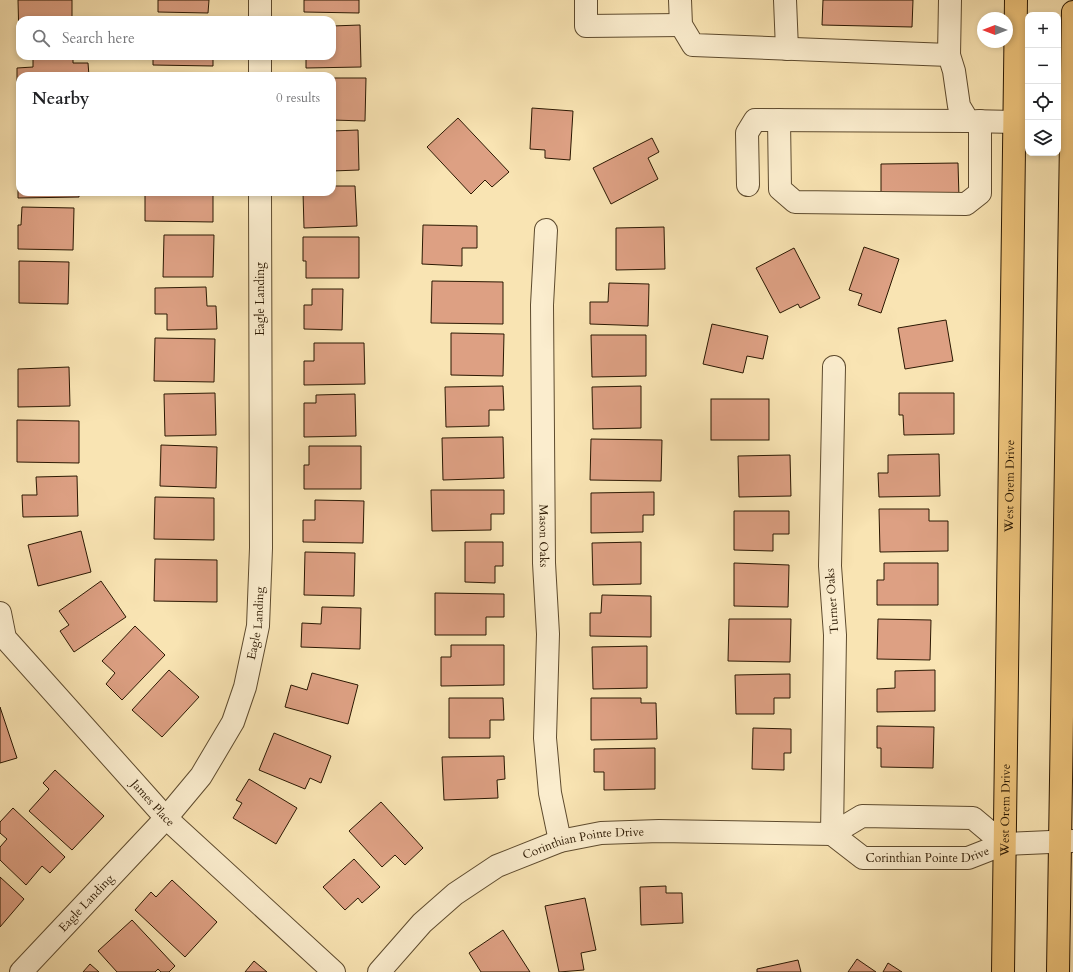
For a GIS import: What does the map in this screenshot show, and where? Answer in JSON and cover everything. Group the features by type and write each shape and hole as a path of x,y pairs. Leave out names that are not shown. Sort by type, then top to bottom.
{"main road":[{"name":"West Orem Drive","path":"1002,972 1021,122 1016,0"},
{"path":"1058,972 1067,841 1070,425 1067,124 1073,12"}],"street":[{"path":"260,0 260,16"},
{"path":"586,0 586,26 681,25"},
{"path":"680,0 681,25 693,45 949,55"},
{"path":"786,0 787,49"},
{"path":"779,120 780,188 795,202 966,204 980,193 974,121 959,106 954,71 949,55 950,0"},
{"path":"260,60 260,72"},
{"path":"748,185 747,133 756,120 1021,122"},
{"name":"Eagle Landing","path":"21,972 166,818 201,776 233,722 245,687 258,626 261,548 260,196"},
{"name":"Mason Oaks","path":"546,230 542,305 544,564 548,634 545,738 550,793 560,841"},
{"name":"Turner Oaks","path":"832,834 835,636 830,566 834,367"},
{"name":"James Place","path":"0,613 3,639 166,818 334,972"},
{"name":"Corinthian Pointe Drive","path":"379,972 422,923 455,894 497,866 560,841 601,834 659,831 832,834 862,816 974,818 1004,844"},
{"name":"Corinthian Pointe Drive","path":"832,834 863,858 968,858 1004,844 1067,841"}],"building":[{"path":"18,0 72,0 72,16 18,16"},
{"path":"158,0 209,0 208,13 158,12"},
{"path":"304,0 359,0 359,13 304,12"},
{"path":"823,0 913,0 912,27 822,25"},
{"path":"360,25 361,67 306,68 306,60 336,60 336,26"},
{"path":"33,60 73,60 73,63 88,63 89,72 17,72 17,68 33,67"},
{"path":"153,60 213,60 213,66 153,65"},
{"path":"336,78 366,78 365,121 336,120"},
{"path":"532,108 573,111 570,160 545,158 545,150 530,149"},
{"path":"458,118 509,172 492,187 485,180 471,194 427,147"},
{"path":"358,130 359,170 336,171 336,131"},
{"path":"652,138 659,152 648,158 658,179 611,204 593,168"},
{"path":"958,163 959,198 881,199 881,164"},
{"path":"336,186 355,186 357,226 304,228 303,196 336,196"},
{"path":"18,196 79,196 79,197 18,198"},
{"path":"145,196 213,196 213,222 145,221"},
{"path":"22,207 74,208 73,250 18,249 18,225 21,225"},
{"path":"423,225 477,226 477,248 462,248 462,266 422,264"},
{"path":"664,227 665,269 616,270 616,228"},
{"path":"164,235 214,235 213,277 163,277"},
{"path":"303,237 359,237 359,278 306,278 306,261 303,261"},
{"path":"864,247 899,259 881,313 858,305 862,294 849,290"},
{"path":"794,248 820,298 800,308 798,304 780,313 756,268"},
{"path":"19,261 69,262 68,304 19,303"},
{"path":"432,281 503,282 503,324 431,323"},
{"path":"609,283 649,284 648,326 590,324 590,302 608,302"},
{"path":"206,287 207,306 216,306 217,329 167,330 167,314 155,314 155,288"},
{"path":"312,289 343,289 342,330 304,329 304,305 312,305"},
{"path":"946,320 953,361 905,369 898,328"},
{"path":"712,324 768,336 763,359 747,356 743,373 703,364"},
{"path":"451,333 504,334 503,376 451,375"},
{"path":"591,335 646,335 646,376 592,377"},
{"path":"155,338 215,339 214,382 154,381"},
{"path":"314,343 364,343 365,384 304,385 304,361 314,361"},
{"path":"69,367 70,406 18,407 18,369"},
{"path":"503,386 504,410 489,410 489,426 446,427 445,387"},
{"path":"641,386 641,428 593,429 592,387"},
{"path":"215,393 216,435 165,436 164,394"},
{"path":"899,393 954,393 954,434 904,435 903,415 899,415"},
{"path":"355,394 356,436 304,437 304,403 316,403 316,395"},
{"path":"711,399 769,399 769,440 711,440"},
{"path":"17,420 79,421 79,463 17,462"},
{"path":"503,437 504,478 443,480 442,438"},
{"path":"591,439 662,440 661,481 590,480"},
{"path":"161,445 217,447 216,488 160,486"},
{"path":"309,446 361,446 361,489 304,489 304,465 309,465"},
{"path":"939,454 940,496 879,497 878,473 888,473 888,455"},
{"path":"790,455 791,496 739,497 738,456"},
{"path":"77,476 78,516 23,517 22,495 37,495 36,477"},
{"path":"431,490 504,490 504,514 491,514 491,530 432,531"},
{"path":"654,492 654,515 643,515 643,532 591,533 591,493"},
{"path":"155,497 214,498 214,540 154,539"},
{"path":"315,500 364,501 363,543 303,542 303,520 315,520"},
{"path":"879,509 929,509 929,521 948,521 948,551 880,552"},
{"path":"734,511 789,511 789,534 773,534 773,551 734,550"},
{"path":"81,531 91,572 38,586 28,545"},
{"path":"465,542 503,542 503,566 495,566 495,583 465,582"},
{"path":"641,542 641,584 593,585 592,543"},
{"path":"305,552 355,553 354,596 304,595"},
{"path":"155,559 217,560 217,602 154,601"},
{"path":"734,563 789,565 788,607 734,606"},
{"path":"884,563 938,563 938,605 877,605 877,580 884,580"},
{"path":"101,581 126,617 74,652 60,631 69,625 59,611"},
{"path":"435,593 504,594 504,617 486,617 486,635 435,635"},
{"path":"602,595 651,596 651,637 590,636 590,613 601,613"},
{"path":"322,607 361,608 360,649 301,647 302,623 321,624"},
{"path":"729,619 791,619 790,662 728,661"},
{"path":"878,619 931,620 930,660 877,659"},
{"path":"135,626 165,655 122,700 106,684 115,673 102,661"},
{"path":"451,645 504,645 504,685 441,686 441,657 451,657"},
{"path":"647,646 647,688 593,689 592,647"},
{"path":"169,670 199,697 162,737 132,710"},
{"path":"935,670 935,711 877,712 877,689 895,688 895,671"},
{"path":"312,673 358,685 348,724 285,707 291,685 307,690"},
{"path":"790,674 790,698 774,698 774,714 736,714 735,675"},
{"path":"449,698 503,698 504,720 490,720 490,738 449,738"},
{"path":"591,698 641,698 641,703 656,703 657,739 591,740"},
{"path":"0,707 17,758 0,763"},
{"path":"877,726 934,727 933,768 881,767 881,748 877,748"},
{"path":"753,728 791,729 791,753 784,753 784,770 752,769"},
{"path":"274,733 331,756 321,783 310,778 305,789 259,770"},
{"path":"655,748 655,789 604,790 604,772 594,772 594,749"},
{"path":"504,756 505,779 497,780 498,798 444,800 442,757"},
{"path":"55,770 104,816 72,850 29,811 49,789 43,783"},
{"path":"249,779 297,808 276,844 233,818 242,803 236,800"},
{"path":"381,802 423,848 405,865 395,855 382,867 349,831"},
{"path":"13,808 65,857 50,873 42,866 26,885 0,860 0,847 7,839 0,833 0,822"},
{"path":"354,859 380,887 362,903 358,898 345,910 323,887"},
{"path":"0,877 24,899 0,927"},
{"path":"172,880 217,922 185,957 135,910 151,892 156,897"},
{"path":"666,886 666,893 682,893 683,923 641,925 640,887"},
{"path":"585,898 596,950 581,953 584,970 559,972 545,906"},
{"path":"132,920 175,966 169,972 161,972 158,969 155,972 117,972 98,951"},
{"path":"503,930 530,972 481,972 469,953"},
{"path":"857,959 876,972 848,972"},
{"path":"798,960 801,972 757,972 757,969"},
{"path":"254,961 267,972 245,972"},
{"path":"888,963 902,972 883,972"},
{"path":"90,964 99,972 83,972"}]}
